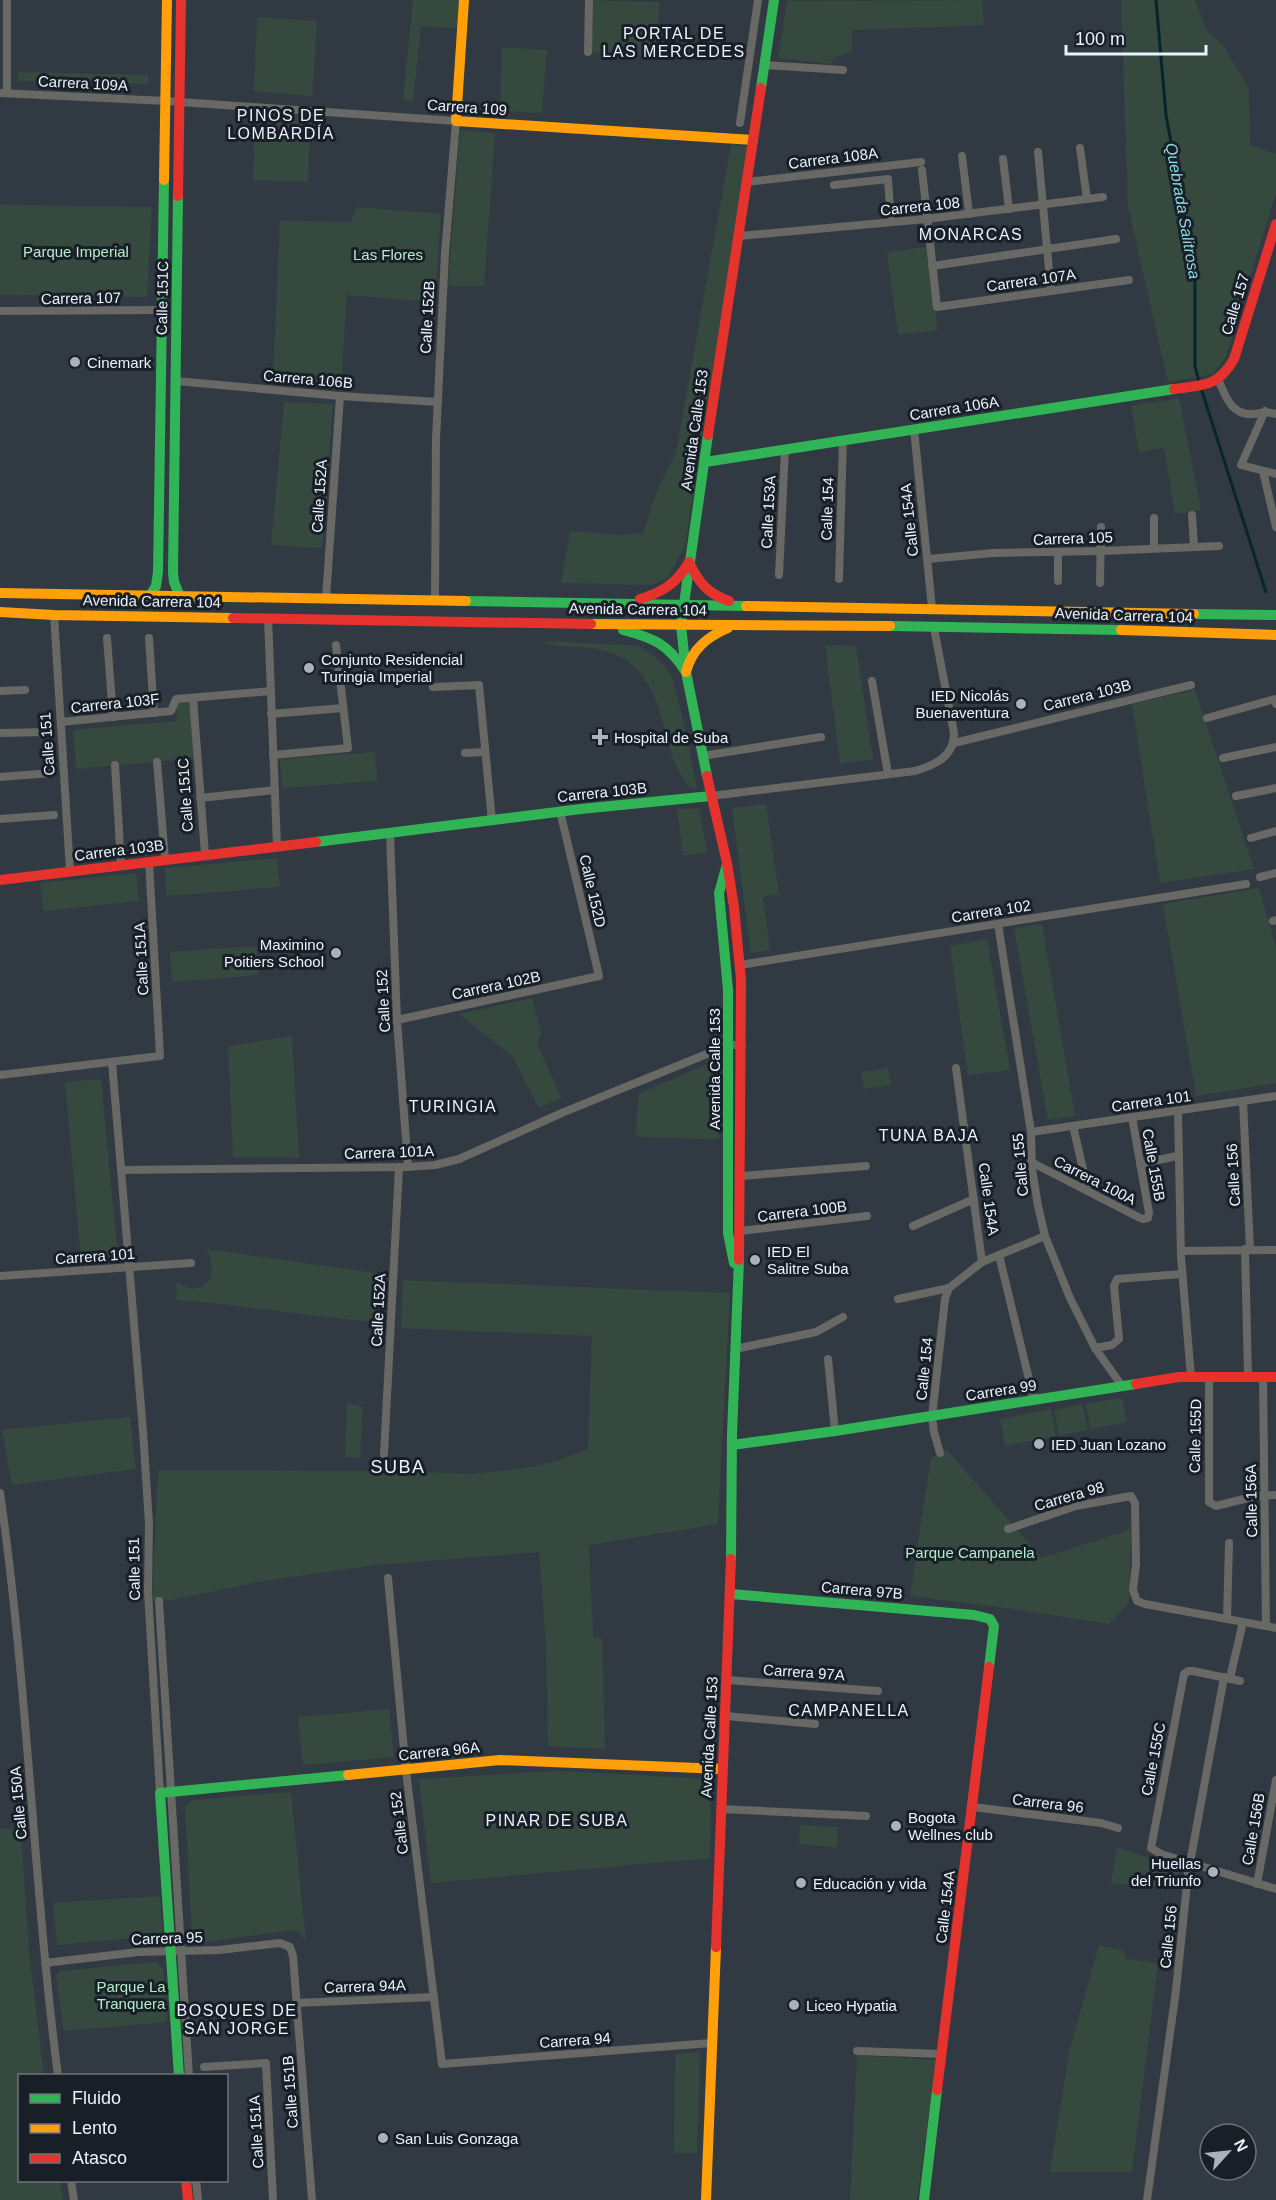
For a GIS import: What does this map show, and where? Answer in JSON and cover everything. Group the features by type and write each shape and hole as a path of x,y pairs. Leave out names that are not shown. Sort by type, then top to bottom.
{"street":[{"path":"3,93 7,0"},
{"name":"Calle 151C","path":"151,594 156,586 158,572 167,0"},
{"name":"Calle 151C","path":"179,594 173,572 181,0"},
{"name":"Calle 152B","path":"435,599 438,402 445,253 464,0"},
{"path":"588,52 589,0"},
{"path":"740,123 758,0"},
{"name":"Avenida Calle 153","path":"706,2200 731,1594 732,1445 740,1232 742,1045 740,965 734,907 727,863 702,756 686,672 681,625 774,0"},
{"path":"764,65 843,70"},
{"name":"Carrera 109A","path":"3,93 179,102"},
{"name":"Carrera 109","path":"179,102 753,140"},
{"path":"1080,148 1087,199"},
{"path":"1038,152 1051,291"},
{"path":"962,156 969,214"},
{"path":"1003,159 1009,209"},
{"name":"Carrera 108A","path":"747,182 922,166 926,219"},
{"path":"834,185 888,179 891,222"},
{"name":"Carrera 108","path":"739,236 926,219 1103,197"},
{"path":"926,219 932,266 1116,239"},
{"name":"Calle 157","path":"1213,382 1226,373 1234,359 1276,224"},
{"name":"Carrera 107A","path":"932,266 937,307 1129,280"},
{"name":"Carrera 107","path":"0,311 162,310"},
{"name":"Carrera 106B","path":"176,381 340,396 438,402"},
{"path":"1213,382 1235,409 1247,414 1265,411 1276,414"},
{"name":"Carrera 106A","path":"705,462 1213,382"},
{"name":"Calle 152A","path":"326,598 340,396"},
{"path":"1265,411 1241,465 1276,474"},
{"name":"Calle 154A","path":"914,429 932,608"},
{"name":"Calle 154","path":"839,579 843,440"},
{"name":"Calle 153A","path":"779,575 785,449"},
{"path":"1263,471 1276,527"},
{"path":"1192,515 1194,546"},
{"path":"1154,518 1154,548"},
{"path":"1100,584 1101,527"},
{"name":"Carrera 105","path":"928,560 993,553 1219,546"},
{"path":"1058,552 1058,581"},
{"path":"623,602 654,596 667,590 677,582 689,562"},
{"path":"689,562 698,580 708,592 716,597 742,605"},
{"name":"Avenida Carrera 104","path":"0,593 179,594 1276,615"},
{"name":"Avenida Carrera 104","path":"0,612 54,615 594,624 1028,627 1276,635"},
{"name":"Calle 151","path":"54,615 70,871"},
{"path":"268,618 277,846"},
{"path":"594,624 649,636 662,642 674,652 686,672"},
{"path":"686,672 687,663 697,647 709,637 734,626"},
{"path":"934,628 954,743"},
{"path":"107,638 113,717"},
{"path":"149,639 154,713"},
{"path":"273,755 346,749 336,645"},
{"path":"872,681 888,774"},
{"path":"434,687 479,685 492,821"},
{"name":"Carrera 103B","path":"0,880 888,774 932,766 942,760 954,743 1191,685"},
{"path":"0,691 25,690"},
{"name":"Carrera 103F","path":"61,722 171,711 176,699 271,691"},
{"name":"Calle 151C","path":"193,698 205,854"},
{"path":"1207,718 1275,701"},
{"path":"272,714 343,708"},
{"path":"0,733 47,732"},
{"path":"702,756 821,737"},
{"path":"1223,758 1276,747"},
{"path":"465,753 485,752"},
{"path":"158,762 165,859"},
{"path":"116,765 121,864"},
{"path":"0,777 51,773"},
{"path":"1236,796 1276,788"},
{"path":"200,798 275,790"},
{"name":"Calle 152D","path":"560,812 599,976"},
{"path":"0,819 54,815"},
{"path":"1251,838 1276,831"},
{"name":"Calle 152","path":"390,833 398,1020 408,1167"},
{"name":"Calle 151A","path":"112,1062 160,1056 149,861"},
{"name":"Avenida Calle 153","path":"727,863 719,894 728,977 728,1233 737,1275"},
{"path":"1260,877 1276,873"},
{"name":"Carrera 102","path":"740,965 1246,884"},
{"name":"Calle 155","path":"998,924 1031,1132 1031,1162 1045,1236 1057,1271 1095,1348 1122,1386"},
{"name":"Carrera 102B","path":"398,1020 599,976"},
{"name":"Carrera 101A","path":"121,1170 435,1165 459,1159 564,1112 729,1045 742,1045"},
{"path":"0,1075 112,1062"},
{"name":"Calle 151","path":"112,1062 145,1454 149,1524 148,1592 176,1952 189,2074"},
{"name":"Calle 154A","path":"956,1068 982,1262"},
{"name":"Carrera 101","path":"1031,1132 1276,1096"},
{"name":"Calle 156","path":"1243,1101 1248,1376"},
{"path":"1178,1111 1177,1156 1182,1274 1191,1377"},
{"name":"Calle 155B","path":"1132,1118 1148,1218"},
{"path":"1073,1126 1088,1191"},
{"path":"1140,1164 1177,1156"},
{"name":"Carrera 100A","path":"1031,1162 1138,1217 1148,1218"},
{"path":"741,1176 866,1166"},
{"name":"Calle 152A","path":"384,1454 399,1167"},
{"path":"914,1226 974,1199"},
{"name":"Carrera 100B","path":"740,1232 867,1216"},
{"path":"898,1299 949,1288 982,1262 1045,1236"},
{"path":"1181,1251 1276,1250"},
{"name":"Calle 154A","path":"999,1255 1034,1400"},
{"name":"Carrera 101","path":"0,1276 191,1263"},
{"path":"1095,1348 1112,1345 1119,1340 1114,1286 1117,1279 1182,1274"},
{"name":"Calle 154","path":"940,1453 932,1416 945,1299 949,1288"},
{"path":"735,1349 816,1332 843,1317"},
{"path":"828,1359 835,1431"},
{"name":"Calle 155D","path":"1209,1376 1209,1502 1216,1506 1265,1496"},
{"name":"Carrera 99","path":"732,1445 1191,1377 1276,1377"},
{"name":"Calle 156A","path":"1263,1377 1266,1626"},
{"name":"Calle 150A","path":"0,1492 11,1568 45,1963 58,2074"},
{"path":"1265,1496 1276,1495"},
{"name":"Carrera 98","path":"1008,1529 1076,1506 1131,1496 1135,1503 1134,1595 1137,1601 1227,1619"},
{"path":"1265,1537 1276,1537"},
{"path":"1229,1543 1227,1619 1276,1628"},
{"name":"Calle 152","path":"388,1578 406,1770 442,2064"},
{"name":"Carrera 97B","path":"731,1594 974,1615 990,1619"},
{"name":"Calle 151","path":"159,1600 165,1792"},
{"name":"Calle 154A","path":"924,2200 995,1634 990,1619"},
{"name":"Calle 156","path":"1147,2200 1176,1990 1190,1863 1227,1678 1243,1622"},
{"name":"Calle 155C","path":"1190,1863 1161,1854 1151,1848 1182,1680 1188,1671 1227,1678"},
{"path":"1227,1678 1240,1681"},
{"name":"Carrera 97A","path":"727,1680 878,1691"},
{"path":"726,1716 815,1724"},
{"name":"Carrera 96A","path":"165,1792 513,1760 722,1769"},
{"name":"Calle 156B","path":"1257,1884 1276,1780"},
{"name":"Carrera 96","path":"973,1808 1101,1823 1118,1828"},
{"path":"721,1809 866,1816"},
{"path":"1190,1863 1276,1889"},
{"name":"Carrera 95","path":"45,1963 120,1954 280,1944 290,1947"},
{"name":"Calle 151B","path":"290,1947 293,1956 312,2200"},
{"name":"Calle 151","path":"176,1952 179,2074"},
{"name":"Carrera 94A","path":"297,2003 434,1997"},
{"name":"Carrera 94","path":"442,2064 711,2043"},
{"path":"857,2051 942,2054"},
{"name":"Calle 151A","path":"204,2067 266,2063 273,2200"},
{"path":"72,2182 74,2200"},
{"path":"186,2182 188,2200"},
{"path":"196,2182 198,2200"}],"green space":[{"path":"413,0 459,0 457,28 421,26 413,101 403,100"},
{"path":"589,0 659,2 658,57 588,52"},
{"path":"982,0 984,25 852,30 852,52 833,58 832,64 778,58 787,1"},
{"path":"1121,0 1195,0 1207,31 1223,45 1249,89 1250,145 1276,154 1276,192 1226,357 1213,374 1168,382 1128,207"},
{"path":"257,17 317,21 312,96 254,91"},
{"path":"502,47 547,50 542,113 500,111"},
{"path":"18,72 149,75 148,84 18,81"},
{"path":"255,112 311,116 308,182 253,180"},
{"path":"460,130 495,133 484,286 448,286"},
{"path":"731,145 750,147 685,546 668,578 651,585 561,583 570,531 618,535 643,533 657,491 676,452"},
{"name":"Parque Imperial","path":"0,205 152,207 147,297 0,295"},
{"name":"Las Flores","path":"357,207 441,214 435,302 347,295 341,384 273,378 280,221 351,222"},
{"path":"926,247 938,330 898,335 887,252"},
{"path":"1179,398 1201,510 1175,514 1164,448 1139,452 1131,406"},
{"path":"284,402 333,404 322,548 271,545"},
{"path":"545,641 639,646 657,658 671,675 697,788 691,788 681,775 674,761 653,694 644,678 632,665 621,657 601,650 558,646"},
{"path":"825,645 856,646 873,759 840,764"},
{"path":"1195,690 1254,869 1160,883 1132,704"},
{"path":"193,698 197,758 76,769 73,730 177,721 176,699"},
{"path":"375,752 377,781 282,788 280,759"},
{"path":"766,804 779,894 763,897 770,950 751,953 732,808"},
{"path":"699,808 707,853 683,855 677,809"},
{"path":"277,858 280,887 166,896 165,868"},
{"path":"136,873 139,901 43,911 40,883"},
{"path":"1259,888 1276,947 1276,1083 1196,1096 1163,904"},
{"path":"1042,924 1075,1116 1048,1120 1014,928"},
{"path":"987,939 1010,1070 968,1075 950,946"},
{"path":"256,946 259,975 172,982 170,952"},
{"path":"532,998 541,1033 537,1043 561,1098 539,1108 512,1056 459,1014"},
{"path":"292,1036 299,1158 233,1157 228,1046"},
{"path":"721,1058 719,1139 636,1137 638,1094"},
{"path":"888,1068 891,1085 864,1089 861,1072"},
{"path":"101,1079 118,1257 81,1260 65,1082"},
{"path":"206,1249 383,1274 382,1323 176,1300 177,1282 195,1288 208,1282 212,1267"},
{"path":"403,1280 730,1293 718,1524 589,1545 593,1637 602,1638 605,1749 548,1746 546,1647 539,1552 376,1565 269,1580 171,1600 152,1601 158,1470 402,1471 472,1474 526,1468 559,1460 588,1449 592,1336 401,1328"},
{"path":"1122,1398 1127,1422 1091,1429 1086,1404"},
{"path":"347,1403 363,1407 360,1458 345,1457"},
{"path":"1082,1404 1088,1430 1059,1435 1054,1410"},
{"path":"1051,1409 1056,1436 1005,1446 1000,1419"},
{"path":"130,1417 136,1469 12,1485 2,1430"},
{"name":"Parque Campanela","path":"947,1450 1042,1558 1131,1529 1129,1603 1109,1624 910,1596 931,1458"},
{"path":"389,1709 394,1757 303,1765 298,1717"},
{"path":"559,1771 711,1779 710,1858 431,1883 419,1779"},
{"path":"291,1792 306,1941 298,1932 291,1930 205,1942 192,1935 185,1807 193,1800"},
{"path":"800,1825 838,1827 837,1847 799,1844"},
{"path":"0,1829 21,1829 29,1952 44,2074 18,2074 18,2182 60,2182 63,2200 0,2200"},
{"path":"1117,1847 1179,1868 1176,1889 1111,1883"},
{"path":"160,1896 163,1935 57,1945 53,1903"},
{"path":"1099,1945 1124,1951 1126,1959 1158,1963 1132,2172 1050,2172 1069,2052"},
{"name":"Parque La Tranquera","path":"156,1962 163,1969 167,2022 64,2031 56,1977 59,1971"},
{"path":"700,2052 697,2153 674,2153 675,2054"},
{"path":"857,2055 936,2060 917,2200 850,2200"}],"waterway":[{"name":"Quebrada Salitrosa","path":"1156,0 1166,115 1195,273 1195,366 1199,382"},
{"name":"Quebrada Salitrosa","path":"1201,388 1266,592"}],"traffic: fast":[{"path":"761,88 774,0"},
{"path":"151,594 156,586 158,572 164,180"},
{"path":"178,196 173,572 179,594"},
{"path":"705,462 1174,389"},
{"path":"707,776 686,672 681,625 708,435"},
{"path":"466,601 746,606"},
{"path":"1194,614 1276,615"},
{"path":"890,626 1121,630"},
{"path":"623,630 652,639 673,655 686,672"},
{"path":"316,842 581,809 711,796"},
{"path":"727,864 719,893 728,990 728,1233 734,1263"},
{"path":"731,1559 732,1434 739,1260"},
{"path":"732,1445 1136,1384"},
{"path":"731,1594 974,1615 990,1619 994,1626 989,1667"},
{"path":"179,2074 160,1793 348,1775"},
{"path":"924,2200 937,2090"}],"traffic: slow":[{"path":"164,180 167,0"},
{"path":"464,0 456,121 753,140"},
{"path":"0,593 466,601"},
{"path":"746,606 1194,614"},
{"path":"0,612 233,618"},
{"path":"591,624 890,626"},
{"path":"686,672 696,650 713,635 728,628"},
{"path":"1121,630 1276,635"},
{"path":"348,1775 500,1760 722,1769"},
{"path":"706,2200 716,1947"}],"traffic: jam":[{"path":"178,196 181,0"},
{"path":"708,435 761,88"},
{"path":"1174,389 1202,385 1216,380 1234,359 1276,224"},
{"path":"689,562 704,586 715,595 729,601"},
{"path":"640,599 669,586 680,576 689,562"},
{"path":"233,618 591,624"},
{"path":"707,776 727,863 741,980 739,1260"},
{"path":"0,880 316,842"},
{"path":"1136,1384 1179,1377 1276,1377"},
{"path":"716,1947 731,1559"},
{"path":"937,2090 989,1667"},
{"path":"186,2182 188,2200"}],"place":[{"name":"Cinemark","path":"75,362"},
{"name":"Conjunto Residencial Turingia Imperial","path":"309,668"},
{"name":"IED Nicolás Buenaventura","path":"1021,704"},
{"name":"Hospital de Suba","path":"600,737"},
{"name":"Maximino Poitiers School","path":"336,953"},
{"name":"IED El Salitre Suba","path":"755,1260"},
{"name":"IED Juan Lozano","path":"1039,1444"},
{"name":"Bogota Wellnes club","path":"896,1826"},
{"name":"Huellas del Triunfo","path":"1213,1872"},
{"name":"Educación y vida","path":"801,1883"},
{"name":"Liceo Hypatia","path":"794,2005"},
{"name":"San Luis Gonzaga","path":"383,2138"}],"district":[{"name":"PORTAL DE LAS MERCEDES","path":"674,42"},
{"name":"PINOS DE LOMBARDÍA","path":"281,124"},
{"name":"MONARCAS","path":"971,234"},
{"name":"TURINGIA","path":"453,1106"},
{"name":"TUNA BAJA","path":"929,1135"},
{"name":"SUBA","path":"398,1467"},
{"name":"CAMPANELLA","path":"849,1710"},
{"name":"PINAR DE SUBA","path":"557,1820"},
{"name":"BOSQUES DE SAN JORGE","path":"237,2019"}]}
